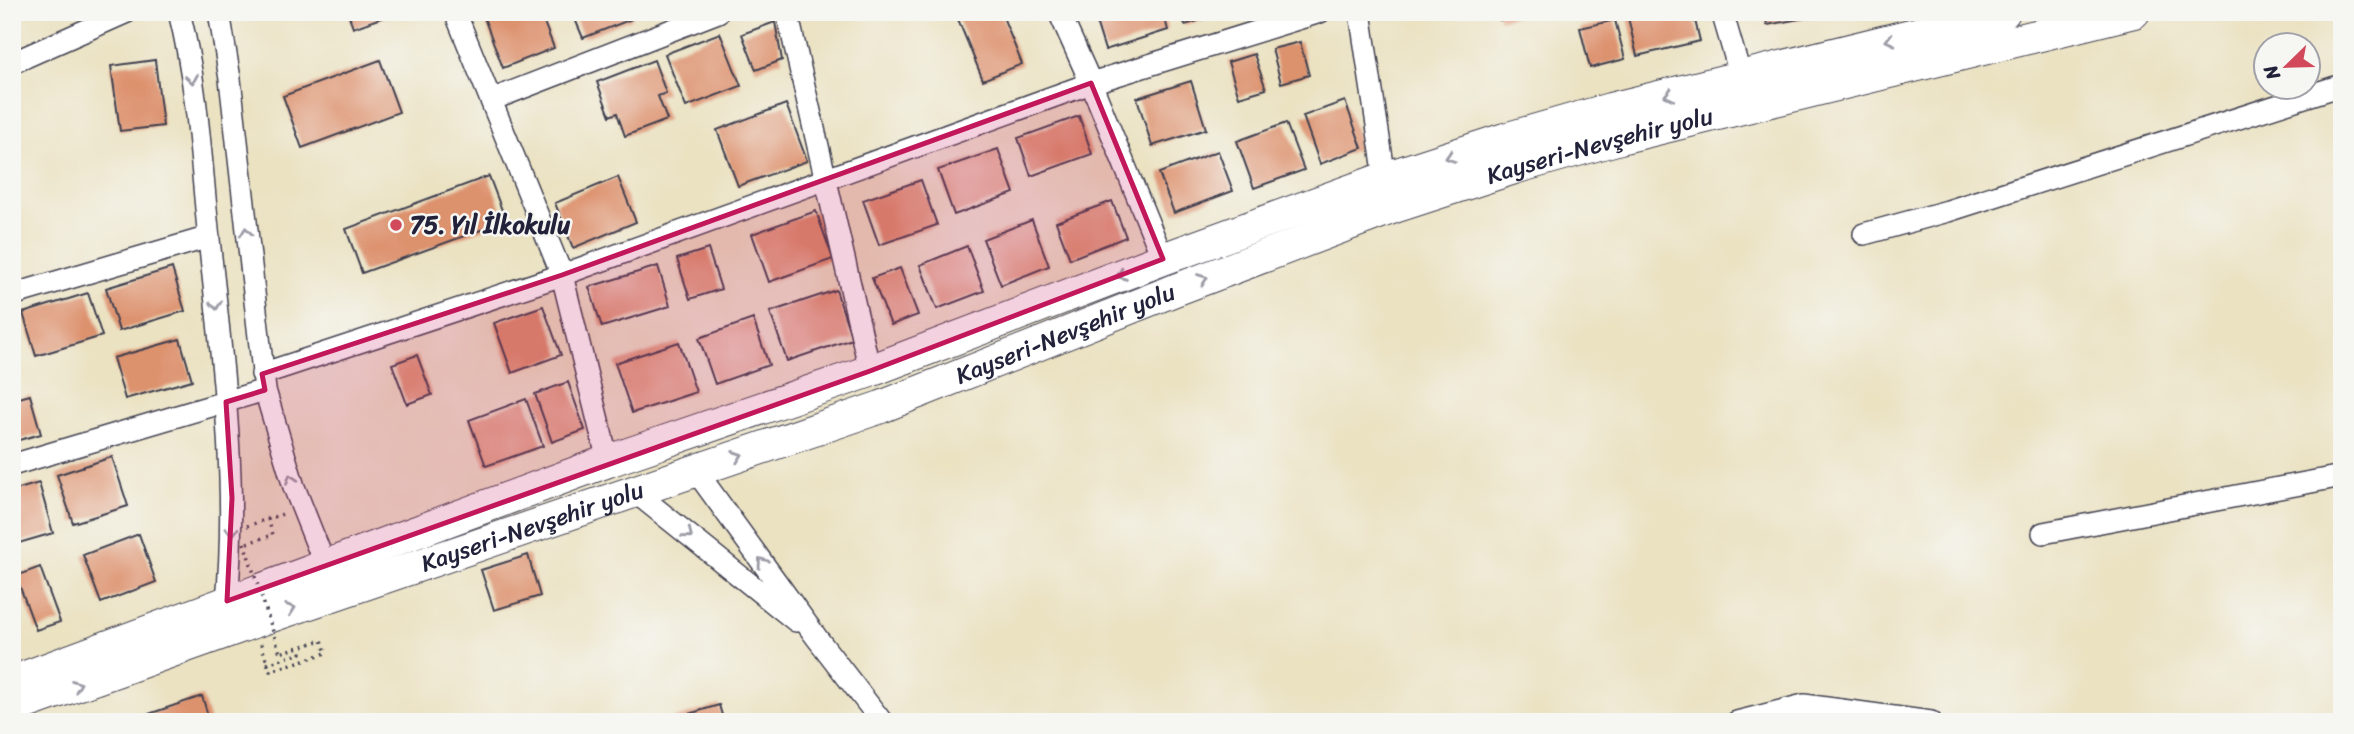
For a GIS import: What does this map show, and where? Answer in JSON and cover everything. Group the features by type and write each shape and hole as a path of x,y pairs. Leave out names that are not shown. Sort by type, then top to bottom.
{"highway":[{"name":"Kayseri-Nevşehir yolu","path":"13,685 227,601 608,461 870,371 1385,178 1597,112 2004,12"},
{"name":"Kayseri-Nevşehir yolu","path":"13,685 254,622 881,407 1394,206 1620,138 2134,12"}],"street":[{"path":"12,63 127,12"},
{"path":"179,12 194,91 238,537 227,601"},
{"path":"219,12 230,79 263,382 278,439 325,565"},
{"path":"456,12 562,275 608,461"},
{"path":"491,100 666,22 718,12"},
{"path":"787,12 870,371"},
{"path":"1059,12 1163,259"},
{"path":"12,465 226,402 263,382 827,181 1091,83 1320,12"},
{"path":"1360,12 1385,178"},
{"path":"1722,12 1741,77"},
{"path":"1864,234 1961,206 2342,85"},
{"path":"12,295 209,237"},
{"path":"696,471 817,638 883,722"},
{"path":"2043,533 2342,476"},
{"path":"635,492 817,638"},
{"path":"1737,722 1804,705 1931,722"}],"path":[{"path":"238,537 268,519 302,507"},
{"path":"238,537 273,535 268,519"},
{"path":"238,537 280,653 322,640 326,653 270,671"},
{"path":"267,664 301,653 299,647"}],"highlighted area":[{"path":"1091,83 1163,259 870,371 227,601 232,498 226,402 265,390 262,374 562,275"}],"building":[{"path":"348,12 395,12 395,13 353,28"},
{"path":"490,12 540,12 554,48 503,68 483,15"},
{"path":"572,12 630,12 632,19 583,38"},
{"path":"955,12 1001,12 1022,64 983,80"},
{"path":"1093,12 1163,12 1168,30 1105,50"},
{"path":"1181,12 1223,12 1223,13 1185,25"},
{"path":"1498,12 1526,12 1526,13 1500,20"},
{"path":"1693,12 1700,41 1637,56 1627,13"},
{"path":"1765,12 1825,12 1826,14 1767,25"},
{"path":"1615,20 1625,59 1590,68 1580,28"},
{"path":"775,22 782,60 756,70 742,34"},
{"path":"720,33 741,86 686,107 665,54"},
{"path":"1300,42 1309,75 1281,83 1272,49"},
{"path":"1254,54 1266,89 1239,97 1228,62"},
{"path":"155,60 163,126 120,131 111,66"},
{"path":"380,60 399,112 302,148 283,96"},
{"path":"654,60 666,93 658,96 667,120 625,136 617,113 610,116 597,82"},
{"path":"1191,81 1206,129 1152,146 1137,98"},
{"path":"1345,101 1362,148 1320,164 1303,116"},
{"path":"786,104 807,161 738,186 717,130"},
{"path":"1079,116 1092,154 1031,176 1018,138"},
{"path":"1286,123 1304,170 1254,188 1237,141"},
{"path":"998,149 1014,193 954,215 938,170"},
{"path":"1218,151 1233,191 1174,213 1159,173"},
{"path":"489,176 506,221 362,273 346,229"},
{"path":"618,177 636,222 573,248 555,203"},
{"path":"921,180 937,225 879,245 863,200"},
{"path":"1112,201 1126,237 1070,259 1056,222"},
{"path":"816,211 833,259 769,282 752,234"},
{"path":"1032,220 1049,266 1001,285 983,239"},
{"path":"967,246 984,291 937,309 920,265"},
{"path":"708,249 721,289 690,299 677,259"},
{"path":"658,266 670,306 602,327 589,287"},
{"path":"172,268 185,311 119,331 106,288"},
{"path":"900,268 918,315 891,325 872,278"},
{"path":"836,290 852,339 787,361 770,312"},
{"path":"88,293 102,336 36,356 23,313"},
{"path":"543,306 561,355 512,373 494,323"},
{"path":"753,319 769,365 715,384 699,338"},
{"path":"180,339 192,380 125,399 113,358"},
{"path":"679,342 696,392 632,413 615,363"},
{"path":"417,355 432,395 407,404 392,364"},
{"path":"568,382 585,430 552,442 535,394"},
{"path":"30,395 41,434 12,442 12,400"},
{"path":"526,399 543,446 486,466 469,420"},
{"path":"112,457 128,506 73,523 57,475"},
{"path":"39,483 53,533 12,545 12,491"},
{"path":"139,534 156,582 101,603 83,555"},
{"path":"528,555 540,596 494,610 481,570"},
{"path":"40,567 60,622 36,630 16,576"},
{"path":"202,696 210,722 128,722 128,721"},
{"path":"719,705 724,722 665,722 665,721"}],"place":[{"name":"75. Yıl İlkokulu","path":"396,225"}]}
